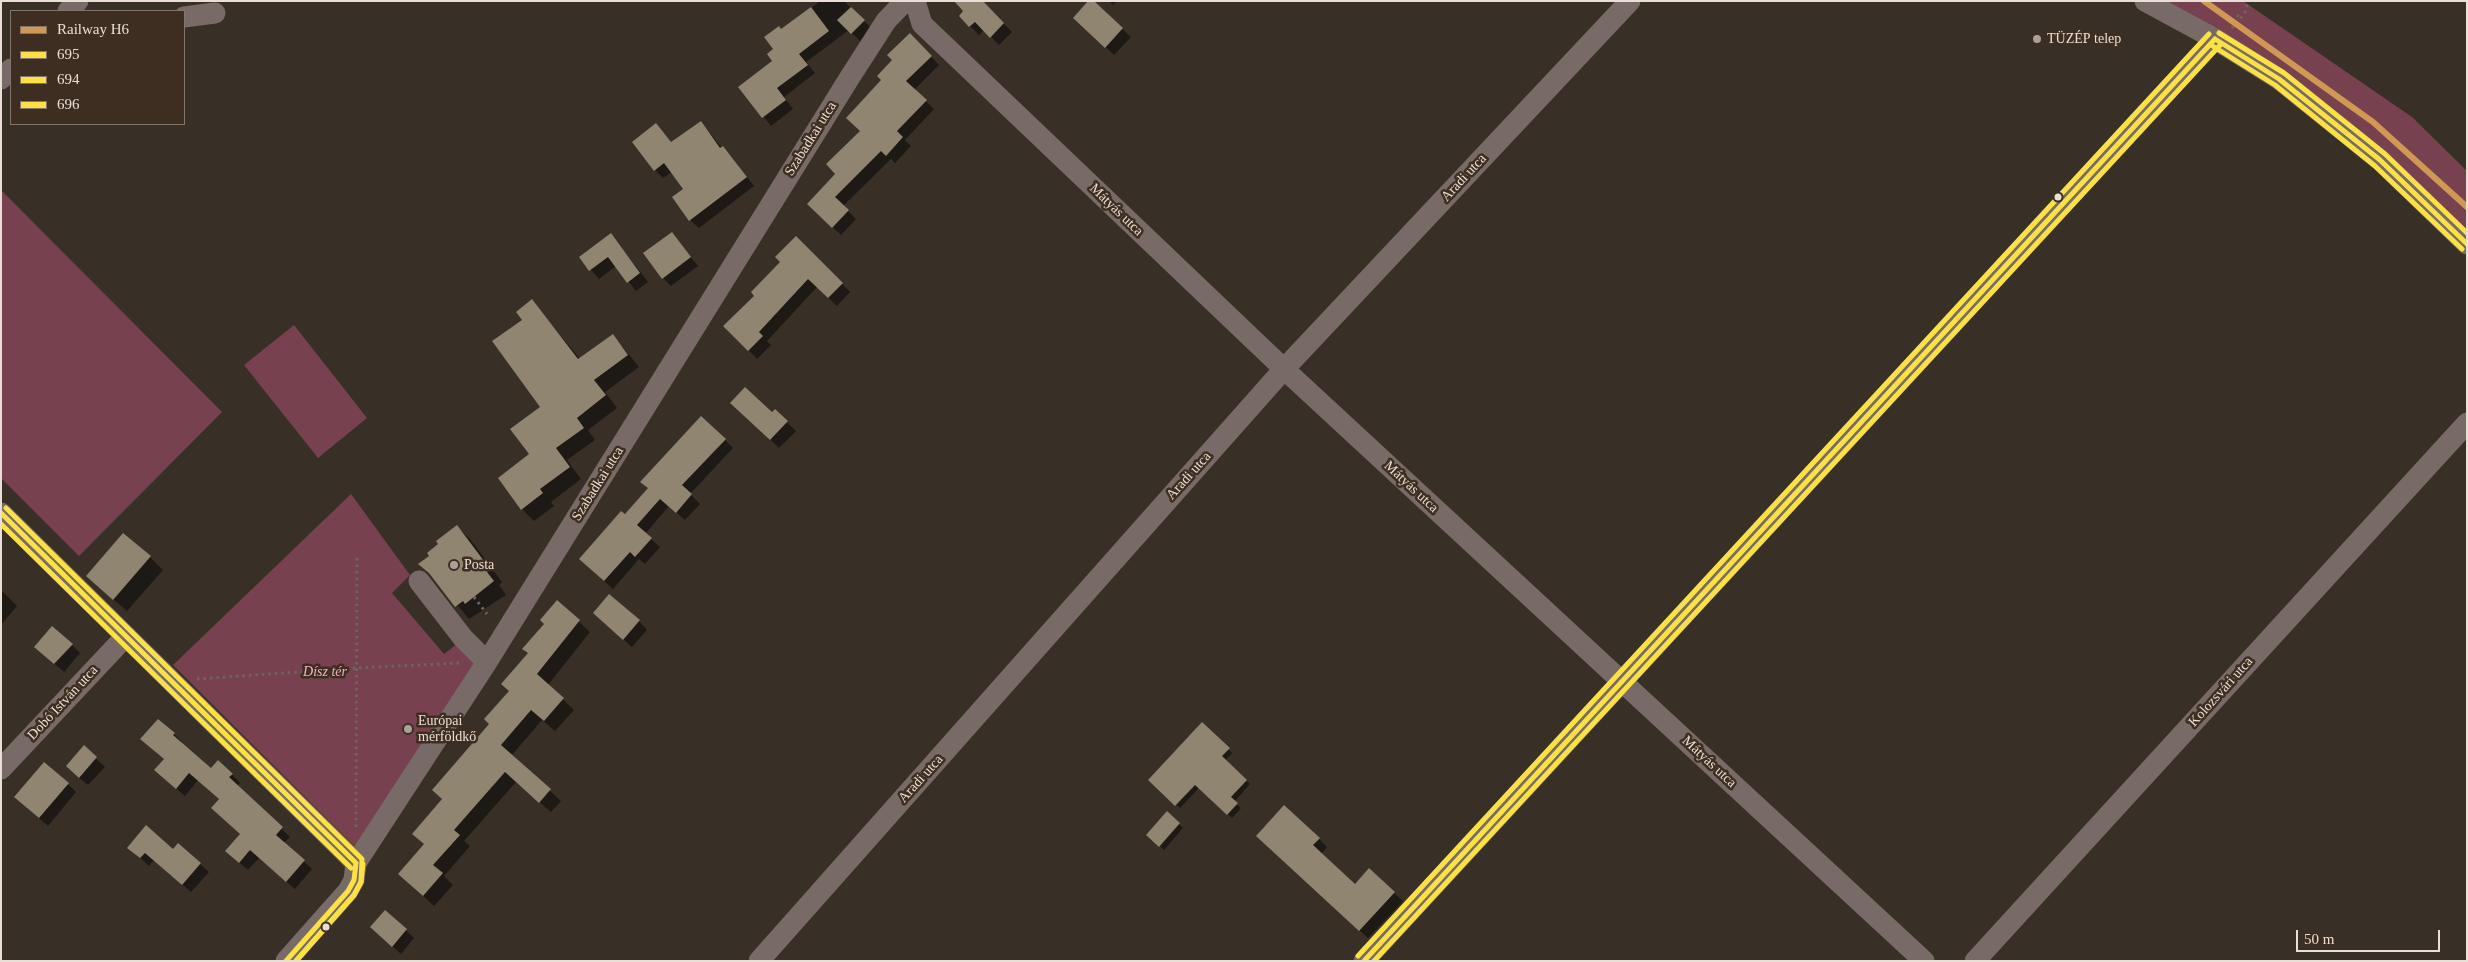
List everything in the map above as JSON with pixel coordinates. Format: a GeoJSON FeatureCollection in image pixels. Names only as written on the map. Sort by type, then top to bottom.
{"type":"FeatureCollection","features":[{"type":"Feature","properties":{"kind":"street","name":"Szabadkai utca"},"geometry":{"type":"LineString","coordinates":[[286,961],[348,891],[354,880],[356,862],[487,662],[850,77],[886,22],[905,1]]}},
{"type":"Feature","properties":{"kind":"street","name":"Mátyás utca"},"geometry":{"type":"LineString","coordinates":[[915,1],[922,24],[1284,369],[1924,961]]}},
{"type":"Feature","properties":{"kind":"street","name":"Aradi utca"},"geometry":{"type":"LineString","coordinates":[[760,961],[1284,369],[1630,1]]}},
{"type":"Feature","properties":{"kind":"street"},"geometry":{"type":"LineString","coordinates":[[2145,1],[2215,39],[2279,79],[2380,160],[2467,244]]}},
{"type":"Feature","properties":{"kind":"street"},"geometry":{"type":"LineString","coordinates":[[185,17],[216,13]]}},
{"type":"Feature","properties":{"kind":"street"},"geometry":{"type":"LineString","coordinates":[[1364,961],[1621,680],[2215,39]]}},
{"type":"Feature","properties":{"kind":"street"},"geometry":{"type":"LineString","coordinates":[[1,79],[10,70]]}},
{"type":"Feature","properties":{"kind":"street","name":"Kolozsvári utca"},"geometry":{"type":"LineString","coordinates":[[1975,961],[2467,423]]}},
{"type":"Feature","properties":{"kind":"street"},"geometry":{"type":"LineString","coordinates":[[1,513],[356,862]]}},
{"type":"Feature","properties":{"kind":"street"},"geometry":{"type":"LineString","coordinates":[[420,580],[463,638],[487,662]]}},
{"type":"Feature","properties":{"kind":"street","name":"Dobó István utca"},"geometry":{"type":"LineString","coordinates":[[1,770],[126,636]]}},
{"type":"Feature","properties":{"kind":"path"},"geometry":{"type":"LineString","coordinates":[[2215,39],[2228,32],[2241,18],[2248,1]]}},
{"type":"Feature","properties":{"kind":"path"},"geometry":{"type":"LineString","coordinates":[[2237,15],[2241,18]]}},
{"type":"Feature","properties":{"kind":"path"},"geometry":{"type":"LineString","coordinates":[[356,556],[356,829]]}},
{"type":"Feature","properties":{"kind":"path"},"geometry":{"type":"LineString","coordinates":[[474,597],[487,614]]}},
{"type":"Feature","properties":{"kind":"path"},"geometry":{"type":"LineString","coordinates":[[171,681],[356,668],[487,662]]}},
{"type":"Feature","properties":{"kind":"green space"},"geometry":{"type":"Polygon","coordinates":[[[2163,1],[2243,1],[2412,117],[2467,171],[2467,231],[2404,169],[2283,74],[2163,1]]]}},
{"type":"Feature","properties":{"kind":"green space"},"geometry":{"type":"Polygon","coordinates":[[[1,190],[222,412],[79,556],[1,478],[1,190]]]}},
{"type":"Feature","properties":{"kind":"green space"},"geometry":{"type":"Polygon","coordinates":[[[294,325],[367,418],[318,458],[244,365],[294,325]]]}},
{"type":"Feature","properties":{"kind":"green space","name":"Dísz tér"},"geometry":{"type":"Polygon","coordinates":[[[351,494],[410,575],[392,593],[444,654],[457,644],[478,664],[356,848],[173,665],[351,494]]]}},
{"type":"Feature","properties":{"kind":"building"},"geometry":{"type":"Polygon","coordinates":[[[954,1],[983,1],[1004,23],[990,38],[975,22],[969,27],[959,16],[963,11],[954,1]]]}},
{"type":"Feature","properties":{"kind":"building"},"geometry":{"type":"Polygon","coordinates":[[[1088,1],[1094,1],[1123,28],[1105,48],[1073,18],[1088,1]]]}},
{"type":"Feature","properties":{"kind":"building"},"geometry":{"type":"Polygon","coordinates":[[[811,7],[829,31],[799,54],[808,65],[777,88],[786,100],[762,118],[738,87],[772,61],[767,54],[773,49],[764,37],[779,26],[781,29],[811,7]]]}},
{"type":"Feature","properties":{"kind":"building"},"geometry":{"type":"Polygon","coordinates":[[[851,7],[865,20],[851,34],[837,20],[851,7]]]}},
{"type":"Feature","properties":{"kind":"building"},"geometry":{"type":"Polygon","coordinates":[[[910,33],[932,56],[906,81],[927,100],[897,131],[903,137],[886,156],[881,151],[835,197],[849,210],[832,228],[807,204],[835,174],[826,164],[860,131],[846,118],[881,80],[877,76],[892,60],[887,55],[910,33]]]}},
{"type":"Feature","properties":{"kind":"building"},"geometry":{"type":"Polygon","coordinates":[[[701,121],[720,148],[723,146],[747,177],[689,221],[672,197],[683,189],[664,163],[654,171],[632,142],[656,123],[671,142],[701,121]]]}},
{"type":"Feature","properties":{"kind":"building"},"geometry":{"type":"Polygon","coordinates":[[[672,232],[691,257],[662,279],[643,253],[672,232]]]}},
{"type":"Feature","properties":{"kind":"building"},"geometry":{"type":"Polygon","coordinates":[[[611,233],[640,273],[627,283],[608,257],[589,271],[579,257],[611,233]]]}},
{"type":"Feature","properties":{"kind":"building"},"geometry":{"type":"Polygon","coordinates":[[[796,236],[843,283],[828,298],[808,279],[759,332],[763,336],[748,351],[723,326],[754,296],[751,292],[780,262],[775,257],[796,236]]]}},
{"type":"Feature","properties":{"kind":"building"},"geometry":{"type":"Polygon","coordinates":[[[532,299],[578,359],[613,334],[628,355],[594,380],[606,395],[577,418],[584,428],[556,448],[570,467],[540,489],[543,493],[521,510],[498,478],[529,454],[510,429],[540,407],[492,341],[522,320],[516,312],[532,299]]]}},
{"type":"Feature","properties":{"kind":"building"},"geometry":{"type":"Polygon","coordinates":[[[745,387],[772,412],[775,409],[788,421],[770,440],[730,403],[745,387]]]}},
{"type":"Feature","properties":{"kind":"building"},"geometry":{"type":"Polygon","coordinates":[[[701,416],[726,439],[682,485],[692,494],[676,513],[660,499],[637,525],[652,538],[635,557],[630,552],[604,581],[579,559],[621,511],[625,514],[648,488],[640,482],[701,416]]]}},
{"type":"Feature","properties":{"kind":"building","name":"Posta"},"geometry":{"type":"Polygon","coordinates":[[[457,525],[490,569],[487,572],[494,581],[465,604],[463,601],[455,607],[429,573],[418,564],[429,556],[427,553],[438,544],[436,541],[457,525]]]}},
{"type":"Feature","properties":{"kind":"building"},"geometry":{"type":"Polygon","coordinates":[[[123,533],[151,556],[113,600],[86,576],[123,533]]]}},
{"type":"Feature","properties":{"kind":"building"},"geometry":{"type":"Polygon","coordinates":[[[609,594],[640,620],[623,640],[593,613],[609,594]]]}},
{"type":"Feature","properties":{"kind":"building"},"geometry":{"type":"Polygon","coordinates":[[[557,600],[580,620],[537,674],[564,698],[544,721],[531,710],[501,745],[551,789],[539,803],[505,772],[454,830],[460,835],[433,865],[443,873],[423,896],[398,874],[424,844],[412,834],[442,799],[432,790],[489,724],[484,719],[509,691],[501,684],[528,653],[522,649],[544,624],[540,620],[557,600]]]}},
{"type":"Feature","properties":{"kind":"building"},"geometry":{"type":"Polygon","coordinates":[[[52,626],[73,644],[54,664],[34,647],[52,626]]]}},
{"type":"Feature","properties":{"kind":"building"},"geometry":{"type":"Polygon","coordinates":[[[158,719],[175,733],[173,735],[211,768],[218,760],[233,774],[229,777],[283,827],[276,835],[305,860],[286,882],[250,850],[239,863],[225,851],[240,834],[211,808],[219,799],[189,773],[176,789],[154,770],[164,759],[140,739],[158,719]]]}},
{"type":"Feature","properties":{"kind":"building"},"geometry":{"type":"Polygon","coordinates":[[[1202,722],[1230,748],[1222,756],[1247,780],[1231,797],[1238,803],[1227,815],[1195,785],[1175,806],[1148,780],[1202,722]]]}},
{"type":"Feature","properties":{"kind":"building"},"geometry":{"type":"Polygon","coordinates":[[[84,745],[97,757],[79,778],[66,766],[84,745]]]}},
{"type":"Feature","properties":{"kind":"building"},"geometry":{"type":"Polygon","coordinates":[[[44,762],[69,783],[39,818],[14,797],[44,762]]]}},
{"type":"Feature","properties":{"kind":"building"},"geometry":{"type":"Polygon","coordinates":[[[1284,805],[1320,838],[1313,845],[1355,884],[1369,868],[1395,892],[1359,931],[1256,836],[1284,805]]]}},
{"type":"Feature","properties":{"kind":"building"},"geometry":{"type":"Polygon","coordinates":[[[1167,811],[1180,823],[1159,847],[1146,835],[1167,811]]]}},
{"type":"Feature","properties":{"kind":"building"},"geometry":{"type":"Polygon","coordinates":[[[146,825],[173,849],[178,843],[201,863],[182,885],[145,853],[140,858],[127,848],[146,825]]]}},
{"type":"Feature","properties":{"kind":"building"},"geometry":{"type":"Polygon","coordinates":[[[385,910],[407,929],[392,947],[370,927],[385,910]]]}},
{"type":"Feature","properties":{"kind":"rail line","name":"H6"},"geometry":{"type":"LineString","coordinates":[[2204,1],[2373,122],[2467,207]]}},
{"type":"Feature","properties":{"kind":"transit line","name":"696"},"geometry":{"type":"LineString","coordinates":[[2219,33],[2284,73],[2385,154],[2467,233]]}},
{"type":"Feature","properties":{"kind":"transit line","name":"696"},"geometry":{"type":"LineString","coordinates":[[1358,956],[2209,34]]}},
{"type":"Feature","properties":{"kind":"transit line","name":"695"},"geometry":{"type":"LineString","coordinates":[[2215,39],[2279,79],[2380,160],[2467,244]]}},
{"type":"Feature","properties":{"kind":"transit line","name":"695"},"geometry":{"type":"LineString","coordinates":[[1364,961],[2215,39]]}},
{"type":"Feature","properties":{"kind":"transit line","name":"694"},"geometry":{"type":"LineString","coordinates":[[1374,961],[2221,44]]}},
{"type":"Feature","properties":{"kind":"transit line","name":"694"},"geometry":{"type":"LineString","coordinates":[[2211,45],[2275,85],[2375,166],[2462,249]]}},
{"type":"Feature","properties":{"kind":"transit line","name":"696"},"geometry":{"type":"LineString","coordinates":[[6,508],[362,859],[361,882],[354,895],[296,961]]}},
{"type":"Feature","properties":{"kind":"transit line","name":"695"},"geometry":{"type":"LineString","coordinates":[[1,513],[356,863]]}},
{"type":"Feature","properties":{"kind":"transit line","name":"694"},"geometry":{"type":"LineString","coordinates":[[1,524],[351,868]]}},
{"type":"Feature","properties":{"kind":"transit line","name":"695"},"geometry":{"type":"LineString","coordinates":[[286,961],[348,891],[354,880],[356,863]]}},
{"type":"Feature","properties":{"kind":"transit line","name":"694"},"geometry":{"type":"LineString","coordinates":[[296,961],[354,895],[361,882],[363,864]]}},
{"type":"Feature","properties":{"kind":"place","name":"TÜZÉP telep"},"geometry":{"type":"Point","coordinates":[2037,39]}},
{"type":"Feature","properties":{"kind":"place","name":"Posta"},"geometry":{"type":"Point","coordinates":[454,565]}},
{"type":"Feature","properties":{"kind":"place","name":"Európai mérföldkő"},"geometry":{"type":"Point","coordinates":[408,729]}}]}
